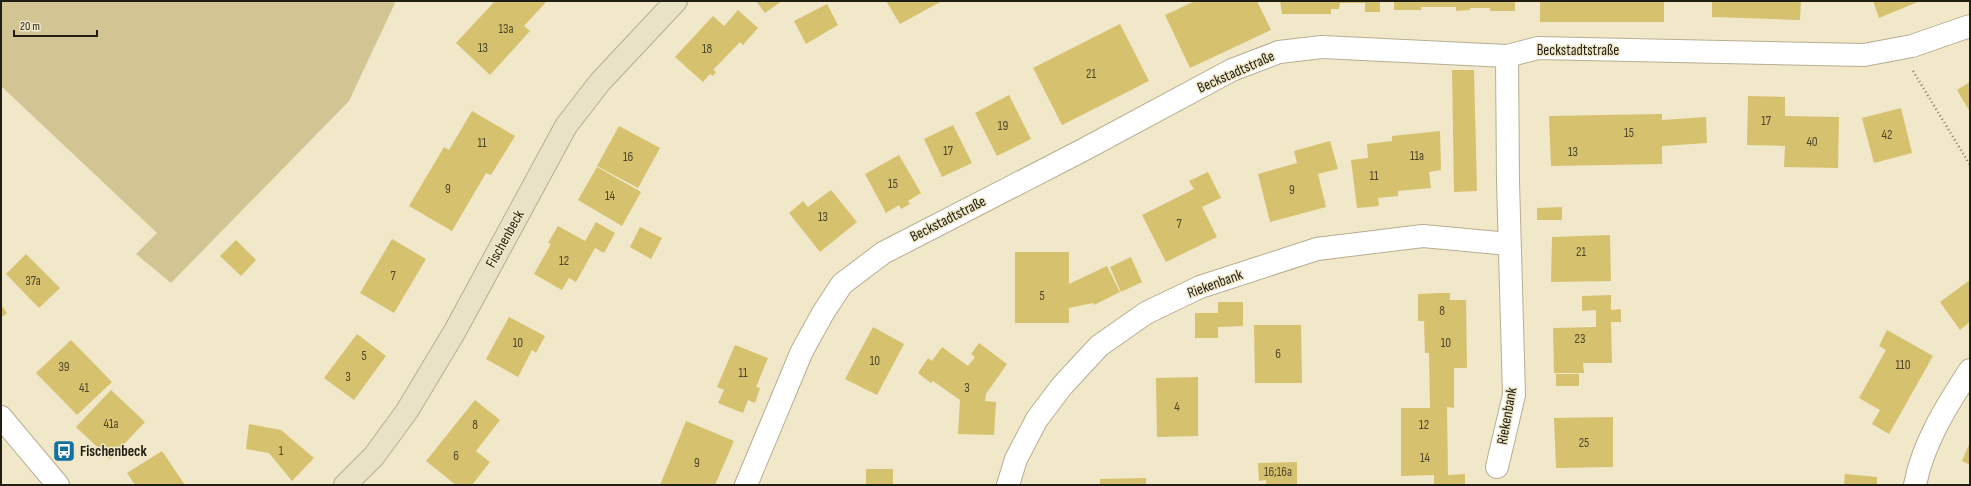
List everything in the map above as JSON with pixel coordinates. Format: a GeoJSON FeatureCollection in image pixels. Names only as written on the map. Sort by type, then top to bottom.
{"type":"FeatureCollection","features":[{"type":"Feature","properties":{"kind":"street","name":"Fischenbeck"},"geometry":{"type":"LineString","coordinates":[[345,485],[374,456],[408,411],[455,331],[566,126],[600,82],[676,1]]}},
{"type":"Feature","properties":{"kind":"street","name":"Beckstadtstraße"},"geometry":{"type":"LineString","coordinates":[[746,485],[802,351],[823,313],[842,284],[883,253],[1083,150],[1232,70],[1279,52],[1322,47],[1507,56],[1538,48],[1864,55],[1912,46],[1970,26]]}},
{"type":"Feature","properties":{"kind":"street","name":"Riekenbank"},"geometry":{"type":"LineString","coordinates":[[1497,467],[1514,395],[1509,244],[1507,56]]}},
{"type":"Feature","properties":{"kind":"street","name":"Riekenbank"},"geometry":{"type":"LineString","coordinates":[[1008,485],[1016,459],[1037,419],[1062,386],[1099,346],[1146,313],[1200,287],[1317,249],[1423,236],[1509,244]]}},
{"type":"Feature","properties":{"kind":"street"},"geometry":{"type":"LineString","coordinates":[[1916,485],[1918,468],[1942,412],[1970,370]]}},
{"type":"Feature","properties":{"kind":"street"},"geometry":{"type":"LineString","coordinates":[[1,416],[58,485]]}},
{"type":"Feature","properties":{"kind":"path"},"geometry":{"type":"LineString","coordinates":[[1899,49],[1970,165]]}},
{"type":"Feature","properties":{"kind":"shaded area"},"geometry":{"type":"Polygon","coordinates":[[[1,1],[393,1],[395,3],[349,101],[171,283],[136,254],[157,233],[1,86],[1,1]]]}},
{"type":"Feature","properties":{"kind":"building"},"geometry":{"type":"Polygon","coordinates":[[[495,1],[547,1],[524,26],[530,31],[490,75],[456,43],[495,1]]]}},
{"type":"Feature","properties":{"kind":"building"},"geometry":{"type":"Polygon","coordinates":[[[756,1],[782,1],[765,13],[756,1]]]}},
{"type":"Feature","properties":{"kind":"building"},"geometry":{"type":"Polygon","coordinates":[[[886,1],[942,1],[900,24],[886,1]]]}},
{"type":"Feature","properties":{"kind":"building"},"geometry":{"type":"Polygon","coordinates":[[[1195,1],[1257,1],[1271,30],[1190,68],[1165,15],[1195,1]]]}},
{"type":"Feature","properties":{"kind":"building"},"geometry":{"type":"Polygon","coordinates":[[[1280,1],[1380,1],[1380,12],[1365,12],[1365,3],[1340,3],[1339,9],[1331,9],[1331,14],[1282,14],[1280,1]]]}},
{"type":"Feature","properties":{"kind":"building"},"geometry":{"type":"Polygon","coordinates":[[[1394,1],[1515,1],[1515,11],[1490,11],[1490,8],[1470,8],[1470,10],[1456,11],[1456,7],[1421,7],[1421,10],[1394,10],[1394,1]]]}},
{"type":"Feature","properties":{"kind":"building"},"geometry":{"type":"Polygon","coordinates":[[[1540,1],[1664,1],[1664,22],[1540,22],[1540,1]]]}},
{"type":"Feature","properties":{"kind":"building"},"geometry":{"type":"Polygon","coordinates":[[[1712,1],[1801,1],[1800,20],[1712,17],[1712,1]]]}},
{"type":"Feature","properties":{"kind":"building"},"geometry":{"type":"Polygon","coordinates":[[[1873,1],[1920,1],[1879,18],[1873,1]]]}},
{"type":"Feature","properties":{"kind":"building"},"geometry":{"type":"Polygon","coordinates":[[[827,4],[838,25],[806,44],[794,21],[827,4]]]}},
{"type":"Feature","properties":{"kind":"building"},"geometry":{"type":"Polygon","coordinates":[[[738,10],[758,28],[743,45],[740,42],[713,70],[716,72],[713,76],[710,74],[703,82],[675,57],[713,16],[724,26],[738,10]]]}},
{"type":"Feature","properties":{"kind":"building"},"geometry":{"type":"Polygon","coordinates":[[[1120,24],[1149,81],[1062,125],[1033,68],[1120,24]]]}},
{"type":"Feature","properties":{"kind":"building"},"geometry":{"type":"Polygon","coordinates":[[[1452,70],[1474,70],[1477,191],[1454,192],[1452,70]]]}},
{"type":"Feature","properties":{"kind":"building"},"geometry":{"type":"Polygon","coordinates":[[[1970,82],[1970,112],[1957,90],[1970,82]]]}},
{"type":"Feature","properties":{"kind":"building"},"geometry":{"type":"Polygon","coordinates":[[[1009,95],[1031,139],[997,156],[975,113],[1009,95]]]}},
{"type":"Feature","properties":{"kind":"building"},"geometry":{"type":"Polygon","coordinates":[[[1748,96],[1785,97],[1785,116],[1839,117],[1838,168],[1784,167],[1785,146],[1747,145],[1748,96]]]}},
{"type":"Feature","properties":{"kind":"building"},"geometry":{"type":"Polygon","coordinates":[[[1901,108],[1912,153],[1874,163],[1862,118],[1901,108]]]}},
{"type":"Feature","properties":{"kind":"building"},"geometry":{"type":"Polygon","coordinates":[[[472,111],[515,136],[491,175],[486,173],[452,231],[409,206],[444,147],[449,150],[472,111]]]}},
{"type":"Feature","properties":{"kind":"building"},"geometry":{"type":"Polygon","coordinates":[[[1662,114],[1662,120],[1706,117],[1707,143],[1662,146],[1662,164],[1551,166],[1549,116],[1662,114]]]}},
{"type":"Feature","properties":{"kind":"building"},"geometry":{"type":"Polygon","coordinates":[[[953,125],[972,163],[942,177],[924,139],[953,125]]]}},
{"type":"Feature","properties":{"kind":"building"},"geometry":{"type":"Polygon","coordinates":[[[619,126],[660,148],[638,188],[597,166],[619,126]]]}},
{"type":"Feature","properties":{"kind":"building"},"geometry":{"type":"Polygon","coordinates":[[[1440,131],[1441,170],[1429,172],[1431,188],[1398,191],[1398,196],[1378,198],[1379,206],[1357,208],[1351,160],[1368,158],[1367,144],[1392,141],[1392,136],[1440,131]]]}},
{"type":"Feature","properties":{"kind":"building"},"geometry":{"type":"Polygon","coordinates":[[[1330,141],[1338,169],[1318,174],[1326,207],[1270,222],[1258,174],[1297,163],[1294,151],[1330,141]]]}},
{"type":"Feature","properties":{"kind":"building"},"geometry":{"type":"Polygon","coordinates":[[[899,155],[921,193],[908,201],[910,204],[901,209],[899,205],[886,213],[865,174],[899,155]]]}},
{"type":"Feature","properties":{"kind":"building"},"geometry":{"type":"Polygon","coordinates":[[[597,167],[641,192],[622,226],[578,200],[597,167]]]}},
{"type":"Feature","properties":{"kind":"building"},"geometry":{"type":"Polygon","coordinates":[[[1208,172],[1221,198],[1202,207],[1217,237],[1166,262],[1142,215],[1194,189],[1189,181],[1208,172]]]}},
{"type":"Feature","properties":{"kind":"building"},"geometry":{"type":"Polygon","coordinates":[[[831,190],[857,222],[820,252],[789,213],[803,201],[808,207],[831,190]]]}},
{"type":"Feature","properties":{"kind":"building"},"geometry":{"type":"Polygon","coordinates":[[[1562,207],[1562,220],[1537,220],[1537,208],[1562,207]]]}},
{"type":"Feature","properties":{"kind":"building"},"geometry":{"type":"Polygon","coordinates":[[[596,222],[615,233],[604,253],[595,248],[576,282],[569,278],[562,290],[534,274],[551,244],[548,243],[558,226],[585,241],[596,222]]]}},
{"type":"Feature","properties":{"kind":"building"},"geometry":{"type":"Polygon","coordinates":[[[640,227],[662,238],[651,259],[630,247],[640,227]]]}},
{"type":"Feature","properties":{"kind":"building"},"geometry":{"type":"Polygon","coordinates":[[[1610,235],[1611,281],[1551,282],[1552,237],[1610,235]]]}},
{"type":"Feature","properties":{"kind":"building"},"geometry":{"type":"Polygon","coordinates":[[[392,239],[426,259],[394,313],[360,293],[392,239]]]}},
{"type":"Feature","properties":{"kind":"building"},"geometry":{"type":"Polygon","coordinates":[[[236,240],[256,260],[241,276],[220,256],[236,240]]]}},
{"type":"Feature","properties":{"kind":"building"},"geometry":{"type":"Polygon","coordinates":[[[1015,252],[1069,252],[1069,284],[1107,266],[1120,292],[1094,305],[1093,303],[1069,308],[1069,323],[1015,323],[1015,252]]]}},
{"type":"Feature","properties":{"kind":"building"},"geometry":{"type":"Polygon","coordinates":[[[26,254],[60,288],[39,308],[6,274],[26,254]]]}},
{"type":"Feature","properties":{"kind":"building"},"geometry":{"type":"Polygon","coordinates":[[[1131,257],[1142,282],[1121,292],[1110,267],[1131,257]]]}},
{"type":"Feature","properties":{"kind":"building"},"geometry":{"type":"Polygon","coordinates":[[[1970,280],[1970,322],[1960,330],[1940,302],[1970,280]]]}},
{"type":"Feature","properties":{"kind":"building"},"geometry":{"type":"Polygon","coordinates":[[[1450,293],[1450,300],[1466,300],[1467,368],[1454,368],[1454,408],[1447,407],[1448,475],[1465,474],[1465,485],[1434,485],[1434,475],[1401,476],[1401,408],[1430,408],[1429,353],[1425,353],[1424,321],[1418,321],[1418,294],[1450,293]]]}},
{"type":"Feature","properties":{"kind":"building"},"geometry":{"type":"Polygon","coordinates":[[[1611,295],[1611,310],[1621,309],[1621,322],[1611,322],[1612,363],[1583,363],[1584,373],[1554,373],[1553,328],[1596,327],[1596,310],[1582,311],[1582,296],[1611,295]]]}},
{"type":"Feature","properties":{"kind":"building"},"geometry":{"type":"Polygon","coordinates":[[[1218,302],[1243,302],[1243,326],[1218,327],[1218,338],[1195,338],[1195,313],[1218,313],[1218,302]]]}},
{"type":"Feature","properties":{"kind":"building"},"geometry":{"type":"Polygon","coordinates":[[[1,305],[7,313],[1,318],[1,305]]]}},
{"type":"Feature","properties":{"kind":"building"},"geometry":{"type":"Polygon","coordinates":[[[509,317],[545,336],[536,353],[532,350],[518,377],[486,359],[509,317]]]}},
{"type":"Feature","properties":{"kind":"building"},"geometry":{"type":"Polygon","coordinates":[[[1254,325],[1301,325],[1302,383],[1255,383],[1254,325]]]}},
{"type":"Feature","properties":{"kind":"building"},"geometry":{"type":"Polygon","coordinates":[[[873,327],[904,344],[877,395],[845,379],[873,327]]]}},
{"type":"Feature","properties":{"kind":"building"},"geometry":{"type":"Polygon","coordinates":[[[1887,330],[1933,356],[1889,434],[1872,424],[1880,410],[1859,398],[1886,350],[1879,346],[1887,330]]]}},
{"type":"Feature","properties":{"kind":"building"},"geometry":{"type":"Polygon","coordinates":[[[357,334],[386,356],[354,400],[324,378],[357,334]]]}},
{"type":"Feature","properties":{"kind":"building"},"geometry":{"type":"Polygon","coordinates":[[[71,340],[112,382],[77,415],[36,373],[71,340]]]}},
{"type":"Feature","properties":{"kind":"building"},"geometry":{"type":"Polygon","coordinates":[[[979,343],[1007,364],[986,394],[985,401],[996,402],[994,435],[958,434],[960,400],[933,381],[931,383],[918,373],[928,358],[932,361],[942,347],[968,366],[975,357],[971,354],[979,343]]]}},
{"type":"Feature","properties":{"kind":"building"},"geometry":{"type":"Polygon","coordinates":[[[735,345],[768,358],[756,387],[760,388],[755,403],[748,400],[743,413],[718,403],[724,390],[717,387],[735,345]]]}},
{"type":"Feature","properties":{"kind":"building"},"geometry":{"type":"Polygon","coordinates":[[[1556,374],[1579,374],[1579,386],[1556,386],[1556,374]]]}},
{"type":"Feature","properties":{"kind":"building"},"geometry":{"type":"Polygon","coordinates":[[[1198,377],[1198,436],[1157,437],[1156,378],[1198,377]]]}},
{"type":"Feature","properties":{"kind":"building"},"geometry":{"type":"Polygon","coordinates":[[[111,390],[145,422],[110,459],[76,427],[111,390]]]}},
{"type":"Feature","properties":{"kind":"building"},"geometry":{"type":"Polygon","coordinates":[[[475,400],[500,420],[476,451],[490,462],[472,485],[456,485],[426,461],[475,400]]]}},
{"type":"Feature","properties":{"kind":"building"},"geometry":{"type":"Polygon","coordinates":[[[1613,417],[1613,467],[1556,468],[1554,418],[1613,417]]]}},
{"type":"Feature","properties":{"kind":"building"},"geometry":{"type":"Polygon","coordinates":[[[686,421],[734,441],[715,485],[660,485],[686,421]]]}},
{"type":"Feature","properties":{"kind":"building"},"geometry":{"type":"Polygon","coordinates":[[[249,424],[281,430],[314,458],[292,481],[269,453],[246,449],[249,424]]]}},
{"type":"Feature","properties":{"kind":"building"},"geometry":{"type":"Polygon","coordinates":[[[1970,442],[1970,465],[1962,461],[1970,442]]]}},
{"type":"Feature","properties":{"kind":"building"},"geometry":{"type":"Polygon","coordinates":[[[162,451],[185,485],[135,485],[127,473],[162,451]]]}},
{"type":"Feature","properties":{"kind":"building"},"geometry":{"type":"Polygon","coordinates":[[[1297,462],[1297,485],[1266,485],[1266,480],[1259,481],[1258,463],[1297,462]]]}},
{"type":"Feature","properties":{"kind":"building"},"geometry":{"type":"Polygon","coordinates":[[[866,469],[893,469],[893,485],[866,485],[866,469]]]}},
{"type":"Feature","properties":{"kind":"building"},"geometry":{"type":"Polygon","coordinates":[[[1845,474],[1877,477],[1877,485],[1844,485],[1845,474]]]}},
{"type":"Feature","properties":{"kind":"building"},"geometry":{"type":"Polygon","coordinates":[[[1146,478],[1146,485],[1100,485],[1100,479],[1146,478]]]}},
{"type":"Feature","properties":{"kind":"place","name":"Fischenbeck"},"geometry":{"type":"Point","coordinates":[64,451]}}]}
